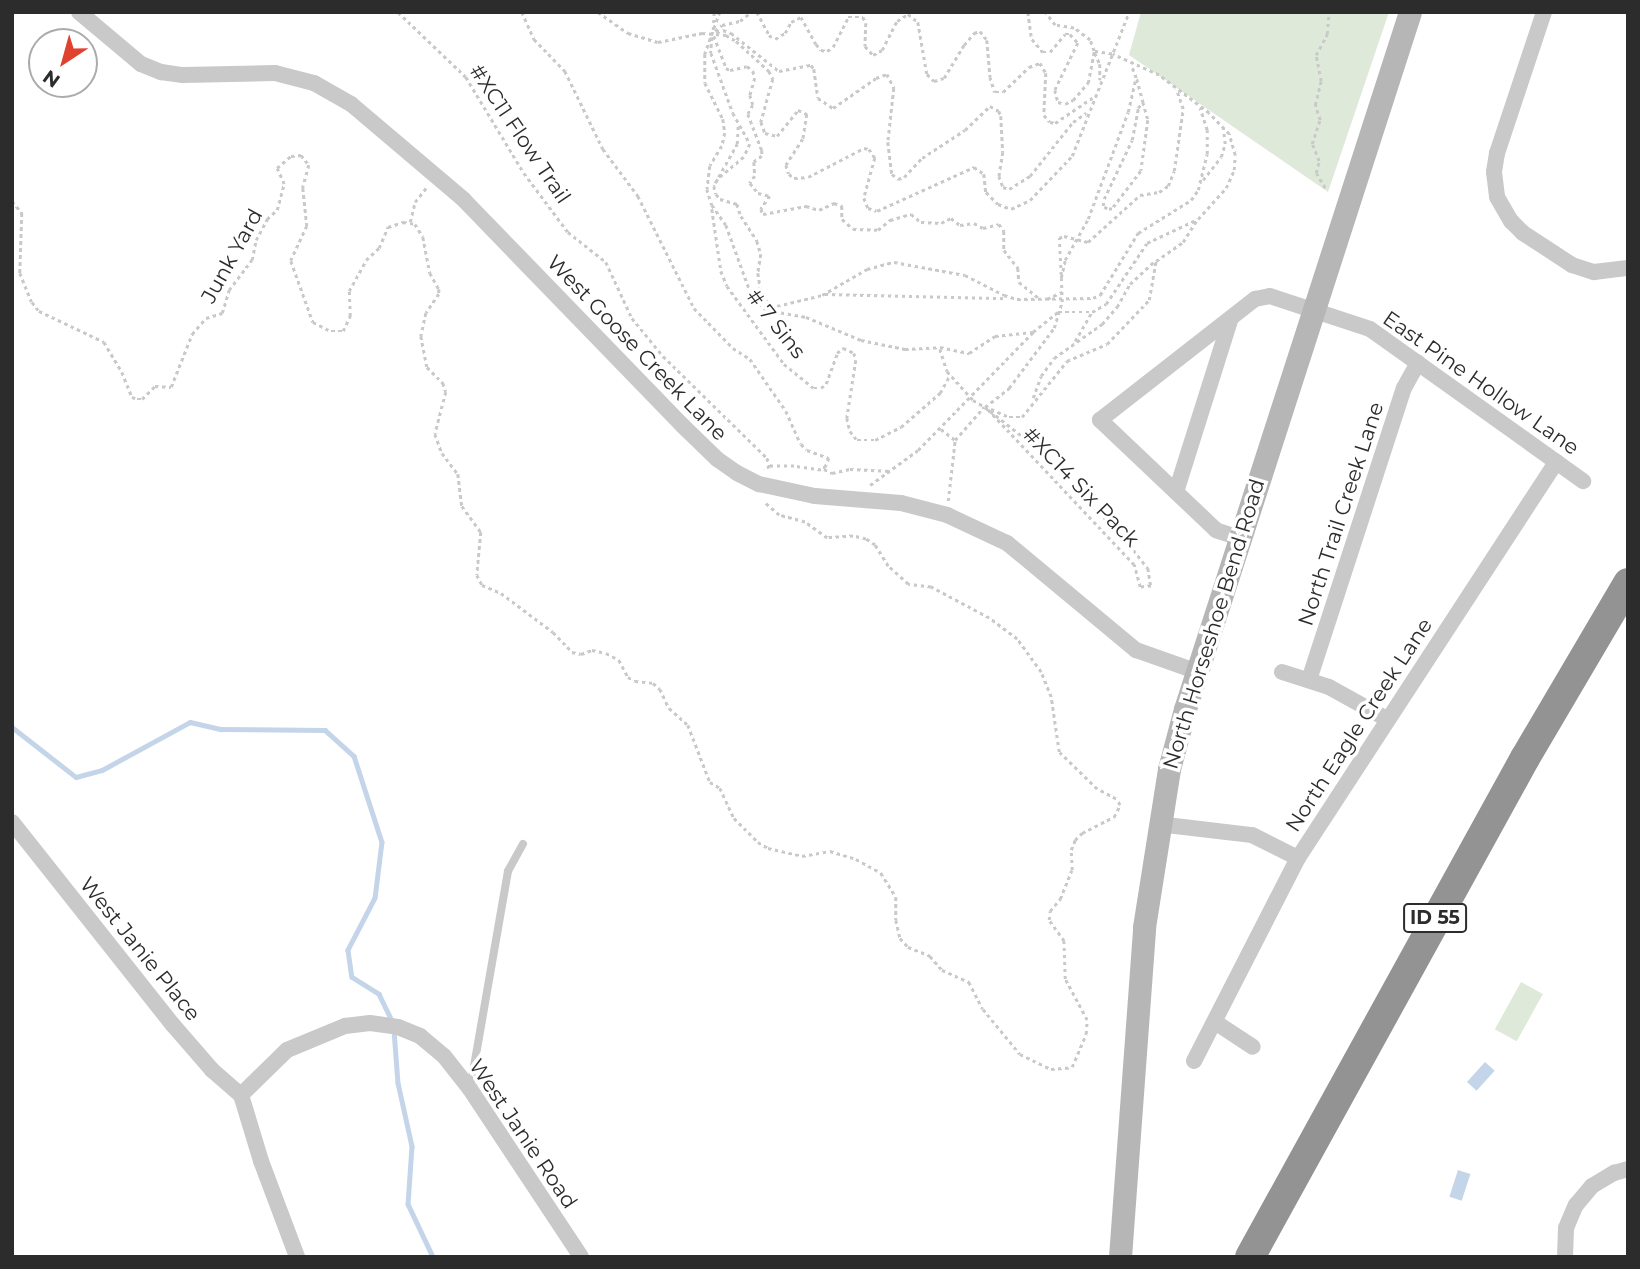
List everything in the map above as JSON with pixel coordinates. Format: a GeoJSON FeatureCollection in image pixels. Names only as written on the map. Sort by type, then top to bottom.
{"type":"FeatureCollection","features":[{"type":"Feature","properties":{"kind":"highway","name":"ID 55"},"geometry":{"type":"LineString","coordinates":[[1250,1257],[1497,806],[1628,583]]}},
{"type":"Feature","properties":{"kind":"street","name":"West Goose Creek Lane"},"geometry":{"type":"LineString","coordinates":[[79,12],[141,64],[162,72],[183,75],[275,73],[314,83],[351,104],[436,174],[717,459],[759,484],[815,496],[901,503],[947,515],[1007,543],[1136,650],[1198,672]]}},
{"type":"Feature","properties":{"kind":"street","name":"North Horseshoe Bend Road"},"geometry":{"type":"LineString","coordinates":[[1120,1257],[1144,927],[1158,824],[1169,769],[1240,538],[1410,12]]}},
{"type":"Feature","properties":{"kind":"street"},"geometry":{"type":"LineString","coordinates":[[1544,12],[1497,153],[1494,172],[1497,197],[1511,221],[1572,265],[1594,272],[1628,268]]}},
{"type":"Feature","properties":{"kind":"street","name":"East Pine Hollow Lane"},"geometry":{"type":"LineString","coordinates":[[1176,492],[1100,420],[1255,299],[1270,296],[1370,329],[1583,481]]}},
{"type":"Feature","properties":{"kind":"street"},"geometry":{"type":"LineString","coordinates":[[1231,318],[1176,492],[1216,530],[1240,538]]}},
{"type":"Feature","properties":{"kind":"street","name":"North Trail Creek Lane"},"geometry":{"type":"LineString","coordinates":[[1310,680],[1404,388],[1418,363]]}},
{"type":"Feature","properties":{"kind":"street","name":"North Eagle Creek Lane"},"geometry":{"type":"LineString","coordinates":[[1194,1061],[1298,858],[1556,462]]}},
{"type":"Feature","properties":{"kind":"street"},"geometry":{"type":"LineString","coordinates":[[1282,672],[1310,680],[1360,702],[1387,719]]}},
{"type":"Feature","properties":{"kind":"street","name":"West Janie Place"},"geometry":{"type":"LineString","coordinates":[[12,822],[173,1025],[212,1070],[241,1095]]}},
{"type":"Feature","properties":{"kind":"street"},"geometry":{"type":"LineString","coordinates":[[1158,824],[1252,835],[1298,858]]}},
{"type":"Feature","properties":{"kind":"street"},"geometry":{"type":"LineString","coordinates":[[1215,1022],[1253,1047]]}},
{"type":"Feature","properties":{"kind":"street","name":"West Janie Road"},"geometry":{"type":"LineString","coordinates":[[241,1095],[287,1050],[345,1026],[370,1023],[398,1027],[420,1036],[444,1056],[470,1089],[581,1257]]}},
{"type":"Feature","properties":{"kind":"street"},"geometry":{"type":"LineString","coordinates":[[241,1095],[261,1161],[297,1257]]}},
{"type":"Feature","properties":{"kind":"street"},"geometry":{"type":"LineString","coordinates":[[1565,1257],[1566,1228],[1576,1205],[1592,1186],[1614,1172],[1628,1169]]}},
{"type":"Feature","properties":{"kind":"lane"},"geometry":{"type":"LineString","coordinates":[[470,1089],[508,871],[523,844]]}},
{"type":"Feature","properties":{"kind":"path","name":"#XC11 Flow Trail"},"geometry":{"type":"LineString","coordinates":[[398,12],[466,76],[524,173],[568,232],[606,262],[632,318],[663,356],[767,458],[771,466],[794,466],[816,471],[824,469]]}},
{"type":"Feature","properties":{"kind":"path"},"geometry":{"type":"LineString","coordinates":[[522,12],[534,39],[565,71],[603,149],[638,195],[694,308],[733,348],[750,359],[786,411],[801,444],[807,450],[829,458],[824,469],[832,473],[850,469],[891,471]]}},
{"type":"Feature","properties":{"kind":"path"},"geometry":{"type":"LineString","coordinates":[[598,12],[605,14],[628,33],[658,41],[723,30],[731,33],[779,71],[811,65],[814,69],[818,98],[833,108],[876,78],[887,74],[894,88],[888,142],[892,174],[898,179],[904,177],[922,158],[965,130],[990,106],[999,111],[1001,116],[1003,152],[999,176],[1003,187],[1009,189],[1030,176],[1073,122],[1088,111]]}},
{"type":"Feature","properties":{"kind":"path"},"geometry":{"type":"LineString","coordinates":[[714,12],[711,52],[737,120],[748,136],[749,150],[714,186]]}},
{"type":"Feature","properties":{"kind":"path"},"geometry":{"type":"LineString","coordinates":[[720,12],[705,54],[705,83],[723,120],[725,133],[722,146],[708,173],[712,205],[726,225],[749,291],[759,306],[775,313],[806,317],[839,333],[872,343],[905,349],[940,347],[970,353],[995,336],[1033,332]]}},
{"type":"Feature","properties":{"kind":"path"},"geometry":{"type":"LineString","coordinates":[[713,33],[722,25],[740,21],[751,12]]}},
{"type":"Feature","properties":{"kind":"path"},"geometry":{"type":"LineString","coordinates":[[757,12],[769,35],[775,39],[785,33],[791,22],[801,17],[816,44],[821,50],[827,51],[833,47],[848,17],[863,17],[866,23],[863,39],[869,53],[873,55],[882,50],[897,21],[908,14],[918,22],[927,74],[934,80],[944,78],[964,44],[974,33],[980,31],[987,40],[990,77],[995,92],[1003,92],[1029,67],[1040,63],[1046,73],[1044,115],[1050,122],[1055,122],[1094,97]]}},
{"type":"Feature","properties":{"kind":"path"},"geometry":{"type":"LineString","coordinates":[[1028,12],[1032,39],[1043,52],[1050,52],[1065,34],[1070,34],[1077,43],[1055,90],[1058,102],[1065,104],[1073,100],[1088,83],[1094,51]]}},
{"type":"Feature","properties":{"kind":"path"},"geometry":{"type":"LineString","coordinates":[[1045,12],[1055,25],[1074,28],[1090,40],[1100,64],[1100,83]]}},
{"type":"Feature","properties":{"kind":"path"},"geometry":{"type":"LineString","coordinates":[[713,33],[736,41],[769,71],[773,79],[761,122],[765,134],[777,136],[798,110],[807,114],[803,139],[786,165],[793,178],[808,177],[864,148],[873,153],[875,158],[864,198],[867,208],[873,210],[900,201],[974,167],[984,174],[986,192],[998,204],[1011,209],[1021,206],[1072,156],[1129,12]]}},
{"type":"Feature","properties":{"kind":"path"},"geometry":{"type":"LineString","coordinates":[[1325,188],[1316,173],[1319,161],[1312,144],[1320,120],[1315,105],[1321,81],[1316,55],[1327,34],[1329,12]]}},
{"type":"Feature","properties":{"kind":"path"},"geometry":{"type":"LineString","coordinates":[[713,33],[726,68],[730,70],[747,66],[754,71],[755,78],[750,95],[753,105],[748,114],[762,156],[754,162],[755,176],[750,183],[758,193],[770,196],[761,209],[763,214],[806,206],[819,210],[834,203],[842,206],[842,219],[853,229],[878,230],[891,220],[911,215],[921,222],[940,223],[951,218],[960,225],[974,223],[983,228],[999,224],[1004,231],[1004,250],[1018,268],[1019,282],[1039,298]]}},
{"type":"Feature","properties":{"kind":"path"},"geometry":{"type":"LineString","coordinates":[[1032,401],[1041,376],[1054,358],[1102,324],[1117,307],[1130,284],[1183,242],[1198,219],[1226,188],[1234,170],[1232,141],[1222,125],[1199,105],[1159,75],[1131,65],[1112,54],[1094,51]]}},
{"type":"Feature","properties":{"kind":"path"},"geometry":{"type":"LineString","coordinates":[[1131,65],[1136,78],[1143,102],[1148,120],[1141,171],[1112,209],[1107,209],[1103,205],[1104,199],[1132,140],[1138,108],[1143,102]]}},
{"type":"Feature","properties":{"kind":"path"},"geometry":{"type":"LineString","coordinates":[[1061,278],[1065,260],[1088,219],[1128,111],[1136,78]]}},
{"type":"Feature","properties":{"kind":"path"},"geometry":{"type":"LineString","coordinates":[[947,515],[955,440],[985,407],[1009,388],[1054,328],[1062,292],[1056,242],[1065,236],[1088,242],[1140,195],[1159,192],[1168,186],[1174,171],[1183,109],[1176,88]]}},
{"type":"Feature","properties":{"kind":"path"},"geometry":{"type":"LineString","coordinates":[[1199,105],[1207,130],[1203,180]]}},
{"type":"Feature","properties":{"kind":"path"},"geometry":{"type":"LineString","coordinates":[[714,186],[737,144],[737,120]]}},
{"type":"Feature","properties":{"kind":"path"},"geometry":{"type":"LineString","coordinates":[[822,295],[1083,300],[1100,295],[1138,233],[1191,200],[1221,157],[1225,134],[1222,125]]}},
{"type":"Feature","properties":{"kind":"path","name":"Junk Yard"},"geometry":{"type":"LineString","coordinates":[[12,201],[22,213],[20,273],[32,302],[38,311],[104,342],[122,372],[132,397],[137,399],[155,386],[171,387],[192,334],[206,318],[222,313],[229,290],[252,260],[256,240],[267,219],[277,210],[284,184],[277,168],[291,156],[301,155],[309,166],[303,188],[307,226],[292,261],[313,322],[331,331],[343,331],[350,316],[349,291],[366,260],[379,247],[388,227],[410,222]]}},
{"type":"Feature","properties":{"kind":"path"},"geometry":{"type":"LineString","coordinates":[[436,174],[415,202],[410,222],[419,228],[430,264],[430,273],[439,289],[439,295],[426,313],[421,336],[427,367],[443,383],[446,392],[435,434],[442,453],[458,474],[462,506],[481,532],[477,575],[482,585],[502,593],[533,616],[572,652],[581,654],[592,650],[606,653],[619,660],[628,677],[635,681],[653,683],[660,689],[669,708],[688,725],[710,782],[720,788],[734,818],[758,842],[768,848],[802,856],[830,851],[856,859],[881,873],[897,897],[896,920],[900,938],[908,947],[930,956],[942,970],[969,982],[983,1009],[1020,1054],[1051,1069],[1072,1067],[1086,1034],[1087,1020],[1065,979],[1064,941],[1049,920],[1072,870],[1071,850],[1075,840],[1082,833],[1114,817],[1120,806],[1116,799],[1097,789],[1059,752],[1051,697],[1041,673],[1017,639],[989,618],[931,587],[908,584],[888,566],[875,545],[866,539],[853,536],[827,538],[805,523],[779,514],[757,495],[759,484]]}},
{"type":"Feature","properties":{"kind":"path"},"geometry":{"type":"LineString","coordinates":[[714,186],[720,199],[737,204],[741,216],[757,241],[761,254],[758,273],[765,300],[784,307],[822,295],[867,270],[894,262],[965,275],[1017,299]]}},
{"type":"Feature","properties":{"kind":"path","name":"# 7 Sins"},"geometry":{"type":"LineString","coordinates":[[712,205],[721,271],[727,286],[784,364],[814,388],[821,388],[826,384],[837,353],[843,348],[854,353],[856,360],[847,418],[850,431],[857,440],[875,440],[901,427],[940,393],[950,375]]}},
{"type":"Feature","properties":{"kind":"path"},"geometry":{"type":"LineString","coordinates":[[1074,344],[1092,312],[1112,299],[1147,243],[1198,219]]}},
{"type":"Feature","properties":{"kind":"path"},"geometry":{"type":"LineString","coordinates":[[940,347],[942,359],[950,375],[969,395],[985,407],[1009,417],[1022,417],[1032,401],[1067,361],[1107,344],[1149,300],[1156,261]]}},
{"type":"Feature","properties":{"kind":"path"},"geometry":{"type":"LineString","coordinates":[[1047,299],[1062,292]]}},
{"type":"Feature","properties":{"kind":"path"},"geometry":{"type":"LineString","coordinates":[[849,499],[891,471],[940,429],[969,395],[998,372],[1033,332],[1058,312],[1092,312]]}},
{"type":"Feature","properties":{"kind":"path","name":"#XC14 Six Pack"},"geometry":{"type":"LineString","coordinates":[[985,407],[1036,447],[1125,539],[1148,568],[1151,586],[1140,587],[1134,565],[985,407]]}},
{"type":"Feature","properties":{"kind":"path"},"geometry":{"type":"LineString","coordinates":[[940,429],[955,440]]}},
{"type":"Feature","properties":{"kind":"green space"},"geometry":{"type":"Polygon","coordinates":[[[1141,12],[1389,12],[1328,192],[1129,55],[1141,12]]]}},
{"type":"Feature","properties":{"kind":"green space"},"geometry":{"type":"Polygon","coordinates":[[[1521,982],[1543,994],[1517,1041],[1495,1029],[1521,982]]]}},
{"type":"Feature","properties":{"kind":"water"},"geometry":{"type":"Polygon","coordinates":[[[1485,1062],[1495,1071],[1477,1091],[1467,1082],[1485,1062]]]}},
{"type":"Feature","properties":{"kind":"water"},"geometry":{"type":"Polygon","coordinates":[[[1458,1170],[1470,1174],[1462,1201],[1449,1197],[1458,1170]]]}},
{"type":"Feature","properties":{"kind":"waterway"},"geometry":{"type":"LineString","coordinates":[[12,727],[76,777],[102,770],[190,722],[221,729],[325,730],[354,756],[382,842],[375,898],[348,950],[352,977],[379,994],[392,1021]]}},
{"type":"Feature","properties":{"kind":"waterway"},"geometry":{"type":"LineString","coordinates":[[394,1030],[398,1083],[412,1146],[408,1204],[433,1257]]}}]}
